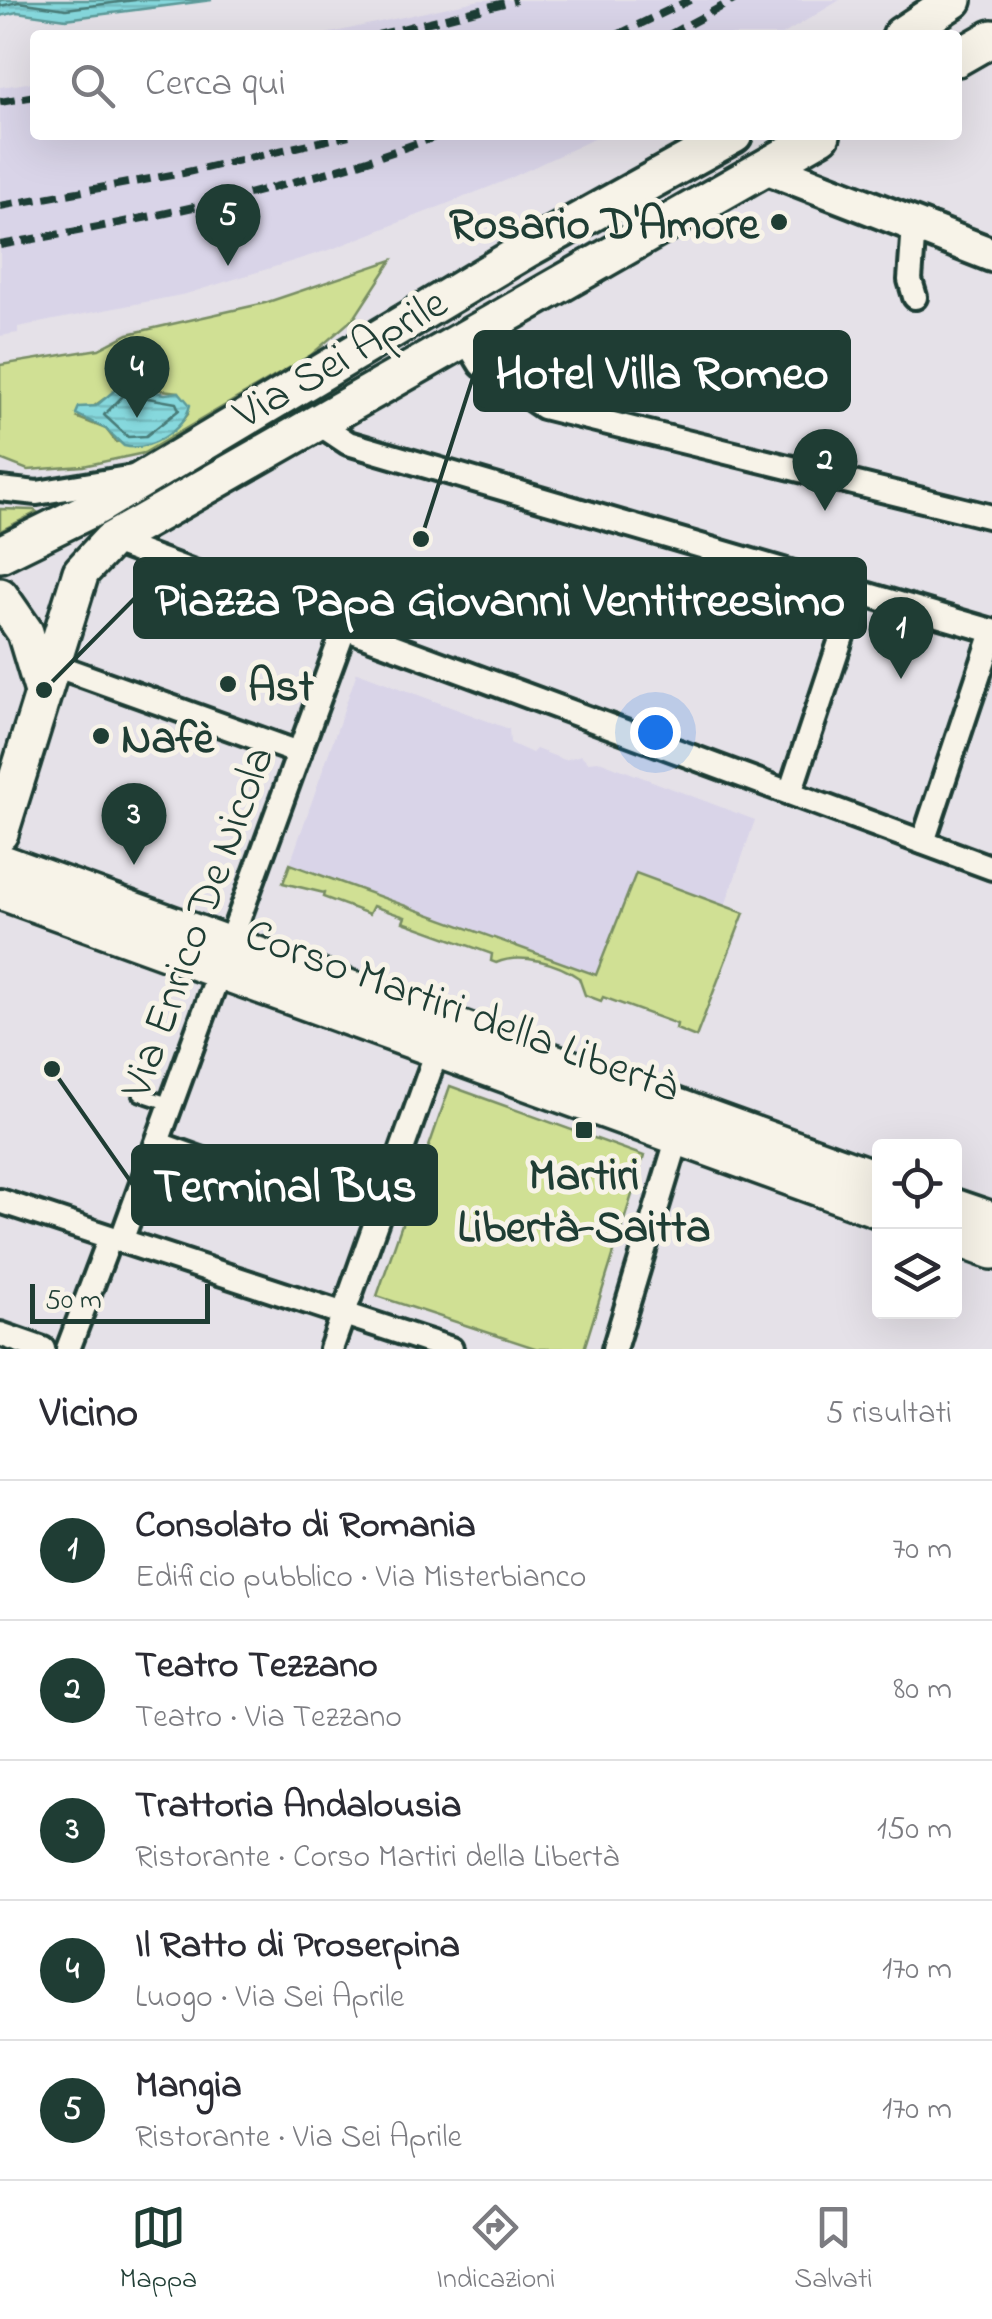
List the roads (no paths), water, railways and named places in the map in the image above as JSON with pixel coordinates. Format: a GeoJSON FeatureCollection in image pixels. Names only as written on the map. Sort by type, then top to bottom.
{"type":"FeatureCollection","features":[{"type":"Feature","properties":{"kind":"main road"},"geometry":{"type":"LineString","coordinates":[[909,30],[954,0]]}},
{"type":"Feature","properties":{"kind":"main road","name":"Via Sei Aprile"},"geometry":{"type":"LineString","coordinates":[[0,554],[98,506],[526,250],[725,140]]}},
{"type":"Feature","properties":{"kind":"main road","name":"Via Sei Aprile"},"geometry":{"type":"LineString","coordinates":[[110,541],[813,140]]}},
{"type":"Feature","properties":{"kind":"main road"},"geometry":{"type":"LineString","coordinates":[[766,167],[992,255]]}},
{"type":"Feature","properties":{"kind":"main road"},"geometry":{"type":"LineString","coordinates":[[3,813],[44,672],[81,572],[110,541]]}},
{"type":"Feature","properties":{"kind":"main road"},"geometry":{"type":"LineString","coordinates":[[0,596],[44,672]]}},
{"type":"Feature","properties":{"kind":"main road","name":"Corso Martiri della Libertà"},"geometry":{"type":"LineString","coordinates":[[9,880],[442,1037],[872,1177]]}},
{"type":"Feature","properties":{"kind":"main road","name":"Corso Martiri della Libertà"},"geometry":{"type":"LineString","coordinates":[[442,1037],[678,1137],[872,1207]]}},
{"type":"Feature","properties":{"kind":"main road"},"geometry":{"type":"LineString","coordinates":[[962,1210],[992,1220]]}},
{"type":"Feature","properties":{"kind":"main road"},"geometry":{"type":"LineString","coordinates":[[962,1240],[992,1250]]}},
{"type":"Feature","properties":{"kind":"street"},"geometry":{"type":"LineString","coordinates":[[914,225],[910,280],[915,297]]}},
{"type":"Feature","properties":{"kind":"street"},"geometry":{"type":"LineString","coordinates":[[466,338],[481,365],[543,406],[992,517]]}},
{"type":"Feature","properties":{"kind":"street"},"geometry":{"type":"LineString","coordinates":[[318,423],[348,442],[992,633],[923,842]]}},
{"type":"Feature","properties":{"kind":"street"},"geometry":{"type":"LineString","coordinates":[[0,489],[37,493],[151,474]]}},
{"type":"Feature","properties":{"kind":"street"},"geometry":{"type":"LineString","coordinates":[[110,541],[992,868]]}},
{"type":"Feature","properties":{"kind":"street"},"geometry":{"type":"LineString","coordinates":[[790,793],[857,591]]}},
{"type":"Feature","properties":{"kind":"street","name":"Via Enrico De Nicola"},"geometry":{"type":"LineString","coordinates":[[68,1349],[158,1138],[345,628]]}},
{"type":"Feature","properties":{"kind":"street"},"geometry":{"type":"LineString","coordinates":[[44,672],[92,679],[298,753]]}},
{"type":"Feature","properties":{"kind":"street"},"geometry":{"type":"LineString","coordinates":[[332,1349],[442,1037]]}},
{"type":"Feature","properties":{"kind":"street"},"geometry":{"type":"LineString","coordinates":[[614,1349],[678,1137]]}},
{"type":"Feature","properties":{"kind":"street"},"geometry":{"type":"LineString","coordinates":[[0,1201],[451,1349]]}},
{"type":"Feature","properties":{"kind":"street"},"geometry":{"type":"LineString","coordinates":[[0,1334],[43,1349]]}},
{"type":"Feature","properties":{"kind":"lane"},"geometry":{"type":"LineString","coordinates":[[140,1094],[170,1104]]}},
{"type":"Feature","properties":{"kind":"lane"},"geometry":{"type":"LineString","coordinates":[[158,1138],[303,1190]]}},
{"type":"Feature","properties":{"kind":"water"},"geometry":{"type":"Polygon","coordinates":[[[0,0],[212,0],[66,19],[17,12],[0,16],[0,0]]]}},
{"type":"Feature","properties":{"kind":"water"},"geometry":{"type":"Polygon","coordinates":[[[122,384],[165,394],[179,392],[190,405],[181,423],[164,438],[144,446],[124,446],[106,429],[76,414],[79,407],[96,406],[122,384]]]}},
{"type":"Feature","properties":{"kind":"railway"},"geometry":{"type":"LineString","coordinates":[[398,30],[516,0]]}},
{"type":"Feature","properties":{"kind":"railway"},"geometry":{"type":"LineString","coordinates":[[627,30],[690,0]]}},
{"type":"Feature","properties":{"kind":"railway"},"geometry":{"type":"LineString","coordinates":[[678,30],[734,0]]}},
{"type":"Feature","properties":{"kind":"railway"},"geometry":{"type":"LineString","coordinates":[[0,102],[30,97]]}},
{"type":"Feature","properties":{"kind":"railway"},"geometry":{"type":"LineString","coordinates":[[0,206],[183,173],[327,140]]}},
{"type":"Feature","properties":{"kind":"railway"},"geometry":{"type":"LineString","coordinates":[[0,245],[223,200],[332,171],[426,140]]}},
{"type":"Feature","properties":{"kind":"place","name":"Rosario D'Amore"},"geometry":{"type":"Point","coordinates":[779,222]}},
{"type":"Feature","properties":{"kind":"place","name":"Mangia"},"geometry":{"type":"Point","coordinates":[228,266]}},
{"type":"Feature","properties":{"kind":"place","name":"Il Ratto di Proserpina"},"geometry":{"type":"Point","coordinates":[137,418]}},
{"type":"Feature","properties":{"kind":"place","name":"Teatro Tezzano"},"geometry":{"type":"Point","coordinates":[825,511]}},
{"type":"Feature","properties":{"kind":"place","name":"Hotel Villa Romeo"},"geometry":{"type":"Point","coordinates":[421,539]}},
{"type":"Feature","properties":{"kind":"place","name":"Consolato di Romania"},"geometry":{"type":"Point","coordinates":[901,679]}},
{"type":"Feature","properties":{"kind":"place","name":"Ast"},"geometry":{"type":"Point","coordinates":[228,684]}},
{"type":"Feature","properties":{"kind":"place","name":"Piazza Papa Giovanni Ventitreesimo"},"geometry":{"type":"Point","coordinates":[44,690]}},
{"type":"Feature","properties":{"kind":"place","name":"Nafè"},"geometry":{"type":"Point","coordinates":[101,736]}},
{"type":"Feature","properties":{"kind":"place","name":"Trattoria Andalousia"},"geometry":{"type":"Point","coordinates":[134,865]}},
{"type":"Feature","properties":{"kind":"place","name":"Terminal Bus"},"geometry":{"type":"Point","coordinates":[52,1069]}},
{"type":"Feature","properties":{"kind":"place","name":"Martiri Libertà-Saitta"},"geometry":{"type":"Point","coordinates":[584,1130]}}]}
